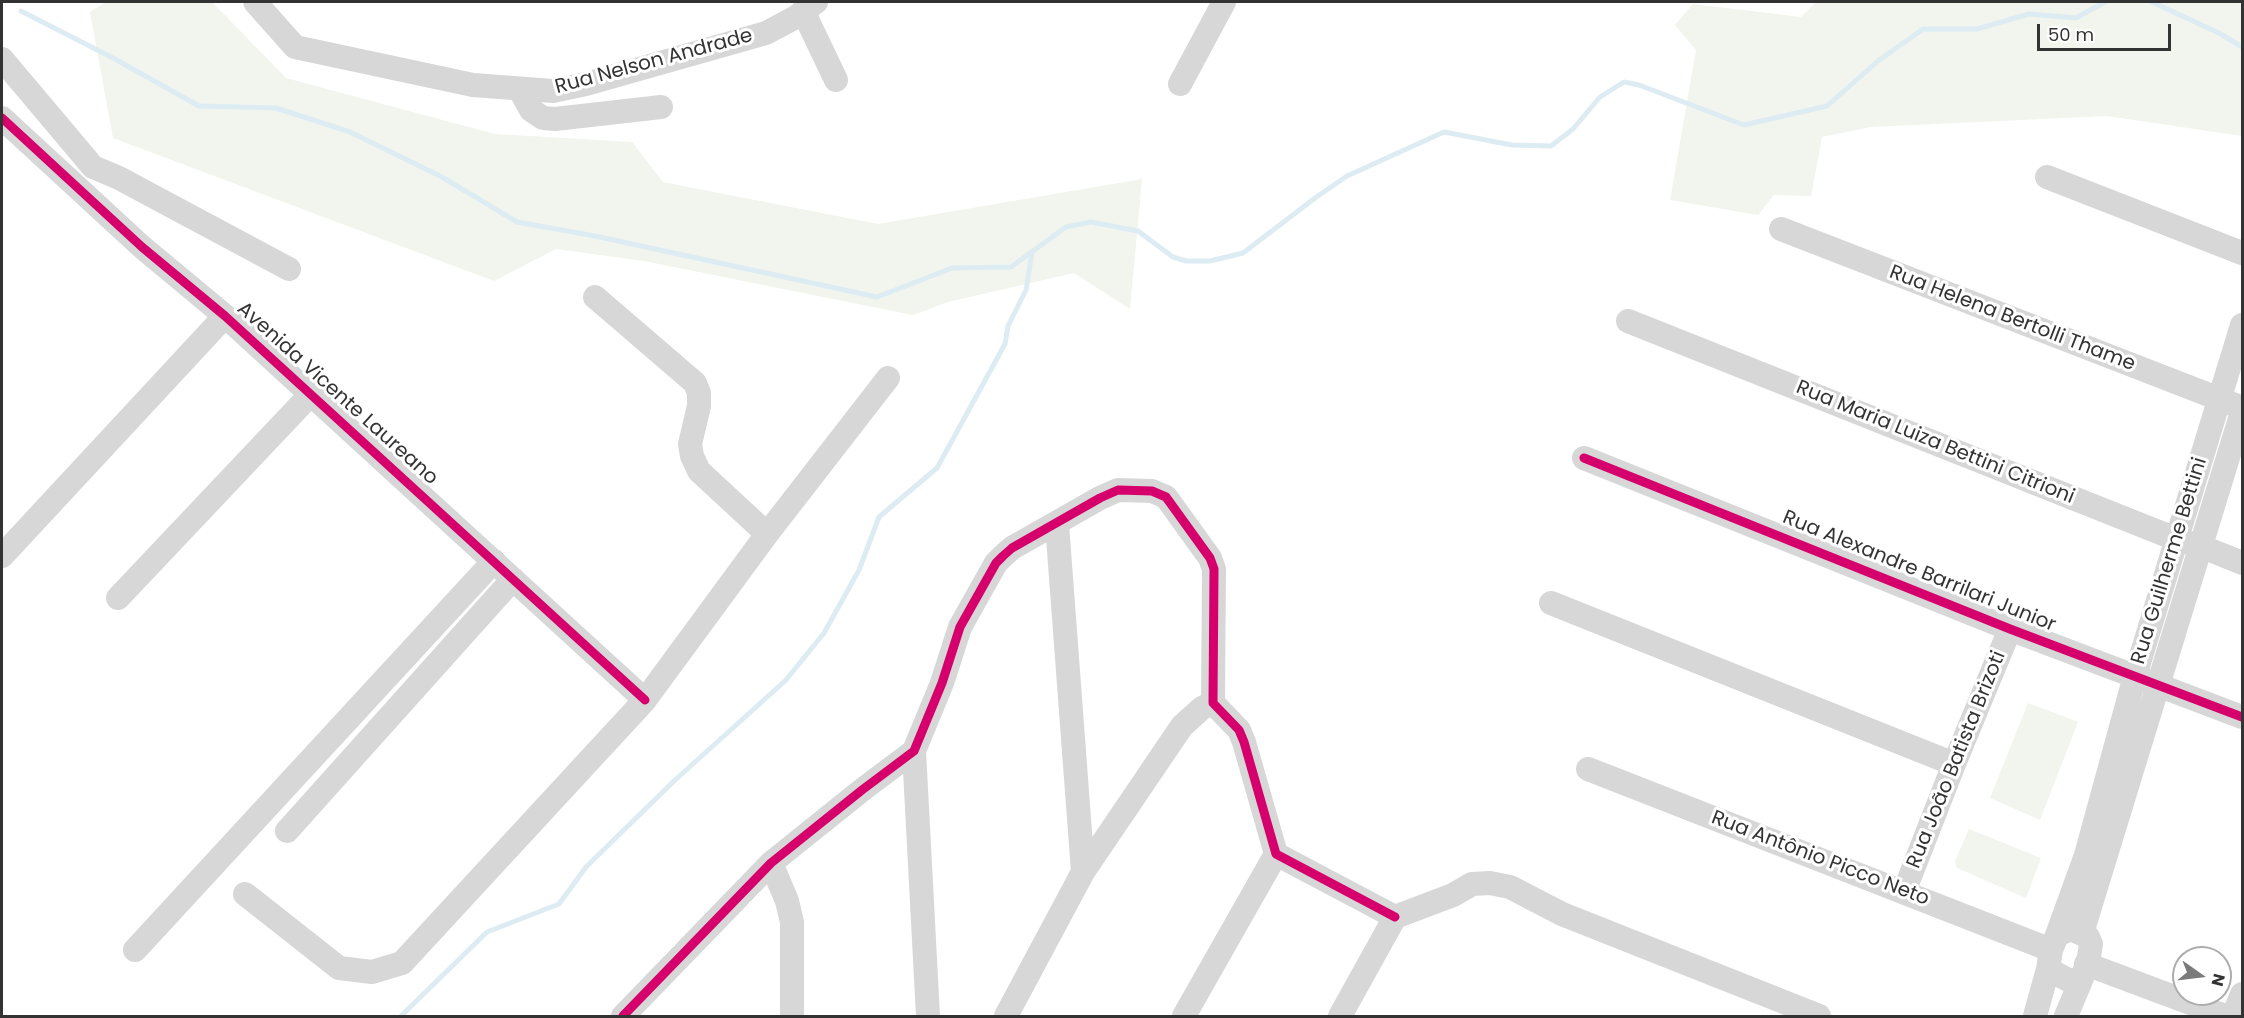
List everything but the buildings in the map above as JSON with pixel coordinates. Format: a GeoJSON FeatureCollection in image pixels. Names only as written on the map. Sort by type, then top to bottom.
{"type":"FeatureCollection","features":[{"type":"Feature","properties":{"kind":"street","name":"Rua Nelson Andrade"},"geometry":{"type":"LineString","coordinates":[[255,2],[295,47],[473,85],[520,90],[553,90],[586,84],[765,33],[810,6]]}},
{"type":"Feature","properties":{"kind":"street"},"geometry":{"type":"LineString","coordinates":[[1180,84],[1224,2]]}},
{"type":"Feature","properties":{"kind":"street"},"geometry":{"type":"LineString","coordinates":[[810,6],[836,80]]}},
{"type":"Feature","properties":{"kind":"street"},"geometry":{"type":"LineString","coordinates":[[2,59],[93,167],[119,178],[289,269]]}},
{"type":"Feature","properties":{"kind":"street"},"geometry":{"type":"LineString","coordinates":[[520,90],[531,110],[543,118],[555,119],[661,106]]}},
{"type":"Feature","properties":{"kind":"street","name":"Avenida Vicente Laureano"},"geometry":{"type":"LineString","coordinates":[[2,118],[142,247],[225,316],[645,700]]}},
{"type":"Feature","properties":{"kind":"street"},"geometry":{"type":"LineString","coordinates":[[2047,177],[2242,253]]}},
{"type":"Feature","properties":{"kind":"street","name":"Rua Helena Bertolli Thame"},"geometry":{"type":"LineString","coordinates":[[1781,229],[2235,407]]}},
{"type":"Feature","properties":{"kind":"street"},"geometry":{"type":"LineString","coordinates":[[595,297],[695,383],[699,393],[699,406],[690,444],[692,456],[699,471],[767,534]]}},
{"type":"Feature","properties":{"kind":"street"},"geometry":{"type":"LineString","coordinates":[[2,556],[225,316]]}},
{"type":"Feature","properties":{"kind":"street","name":"Rua Maria Luiza Bettini Citrioni"},"geometry":{"type":"LineString","coordinates":[[1628,321],[2176,539],[2242,563]]}},
{"type":"Feature","properties":{"kind":"street","name":"Rua Guilherme Bettini"},"geometry":{"type":"LineString","coordinates":[[2066,1017],[2084,971],[2091,944],[2088,937],[2082,933],[2200,546],[2235,407],[2242,325]]}},
{"type":"Feature","properties":{"kind":"street"},"geometry":{"type":"LineString","coordinates":[[245,894],[339,968],[372,972],[402,963],[645,700],[767,534],[888,378]]}},
{"type":"Feature","properties":{"kind":"street"},"geometry":{"type":"LineString","coordinates":[[118,598],[310,394]]}},
{"type":"Feature","properties":{"kind":"street","name":"Rua Guilherme Bettini"},"geometry":{"type":"LineString","coordinates":[[2035,1017],[2052,951],[2086,855],[2135,676],[2176,539],[2235,407]]}},
{"type":"Feature","properties":{"kind":"street","name":"Rua Alexandre Barrilari Junior"},"geometry":{"type":"LineString","coordinates":[[1584,458],[2010,629],[2242,717]]}},
{"type":"Feature","properties":{"kind":"street"},"geometry":{"type":"LineString","coordinates":[[928,1017],[914,751],[942,682],[960,627],[996,563],[1012,548],[1118,490],[1152,491],[1170,500],[1213,562],[1213,703],[1239,729],[1276,854],[1184,1017]]}},
{"type":"Feature","properties":{"kind":"street"},"geometry":{"type":"LineString","coordinates":[[1057,524],[1083,872]]}},
{"type":"Feature","properties":{"kind":"street"},"geometry":{"type":"LineString","coordinates":[[135,950],[494,561]]}},
{"type":"Feature","properties":{"kind":"street"},"geometry":{"type":"LineString","coordinates":[[287,831],[513,579]]}},
{"type":"Feature","properties":{"kind":"street"},"geometry":{"type":"LineString","coordinates":[[1551,603],[1954,764]]}},
{"type":"Feature","properties":{"kind":"street","name":"Rua João Batista Brizoti"},"geometry":{"type":"LineString","coordinates":[[1904,892],[2010,629]]}},
{"type":"Feature","properties":{"kind":"street"},"geometry":{"type":"LineString","coordinates":[[1006,1017],[1083,872],[1182,726],[1202,708],[1213,703]]}},
{"type":"Feature","properties":{"kind":"street"},"geometry":{"type":"LineString","coordinates":[[625,1016],[771,863],[914,751]]}},
{"type":"Feature","properties":{"kind":"street","name":"Rua Antônio Picco Neto"},"geometry":{"type":"LineString","coordinates":[[1588,769],[2052,951]]}},
{"type":"Feature","properties":{"kind":"street"},"geometry":{"type":"LineString","coordinates":[[1276,854],[1395,917]]}},
{"type":"Feature","properties":{"kind":"street"},"geometry":{"type":"LineString","coordinates":[[771,863],[787,901],[792,922],[792,1017]]}},
{"type":"Feature","properties":{"kind":"street"},"geometry":{"type":"LineString","coordinates":[[1340,1017],[1395,917],[1453,895],[1472,885],[1490,883],[1510,887],[1562,914],[1818,1017]]}},
{"type":"Feature","properties":{"kind":"street"},"geometry":{"type":"LineString","coordinates":[[2082,933],[2071,929],[2052,951],[2070,981],[2084,971],[2225,1017]]}},
{"type":"Feature","properties":{"kind":"street"},"geometry":{"type":"LineString","coordinates":[[2233,1017],[2242,994]]}},
{"type":"Feature","properties":{"kind":"shaded area"},"geometry":{"type":"Polygon","coordinates":[[[106,2],[212,2],[286,78],[495,134],[632,142],[663,182],[878,224],[1142,179],[1130,309],[1074,273],[948,302],[913,315],[644,261],[556,249],[494,281],[113,138],[90,12],[106,2]]]}},
{"type":"Feature","properties":{"kind":"shaded area"},"geometry":{"type":"Polygon","coordinates":[[[1816,2],[2242,2],[2242,136],[2107,116],[1871,127],[1822,137],[1811,196],[1774,195],[1758,215],[1670,200],[1696,50],[1675,25],[1693,4],[1801,17],[1816,2]]]}},
{"type":"Feature","properties":{"kind":"shaded area"},"geometry":{"type":"Polygon","coordinates":[[[2028,703],[2078,722],[2040,820],[1990,798],[2028,703]]]}},
{"type":"Feature","properties":{"kind":"shaded area"},"geometry":{"type":"Polygon","coordinates":[[[1969,829],[2041,858],[2026,898],[1957,868],[1955,861],[1969,829]]]}},
{"type":"Feature","properties":{"kind":"waterway"},"geometry":{"type":"LineString","coordinates":[[21,11],[113,58],[199,106],[276,108],[350,132],[442,177],[517,222],[595,236],[877,297],[952,268],[1011,267],[1066,227],[1091,222],[1138,231],[1173,257],[1186,261],[1210,261],[1243,253],[1347,176],[1444,132],[1512,145],[1551,146],[1573,129],[1600,97],[1624,82],[1639,85],[1744,125],[1827,106],[1878,61],[1923,29],[1977,29],[2029,14],[2076,18],[2105,2]]}},
{"type":"Feature","properties":{"kind":"waterway"},"geometry":{"type":"LineString","coordinates":[[2152,2],[2219,33],[2242,47]]}},
{"type":"Feature","properties":{"kind":"waterway"},"geometry":{"type":"LineString","coordinates":[[401,1016],[487,932],[559,904],[586,867],[674,781],[786,680],[824,633],[859,570],[879,517],[937,468],[1005,344],[1008,326],[1026,290],[1032,252]]}},
{"type":"Feature","properties":{"kind":"cycle path"},"geometry":{"type":"LineString","coordinates":[[2,118],[142,247],[225,316],[645,700]]}},
{"type":"Feature","properties":{"kind":"cycle path"},"geometry":{"type":"LineString","coordinates":[[1584,458],[2010,629],[2242,717]]}},
{"type":"Feature","properties":{"kind":"cycle path"},"geometry":{"type":"LineString","coordinates":[[623,1016],[771,863],[914,751],[942,683],[960,627],[996,563],[1012,548],[1118,490],[1152,491],[1166,497],[1210,558],[1214,569],[1213,703],[1239,730],[1276,854],[1395,917]]}}]}
